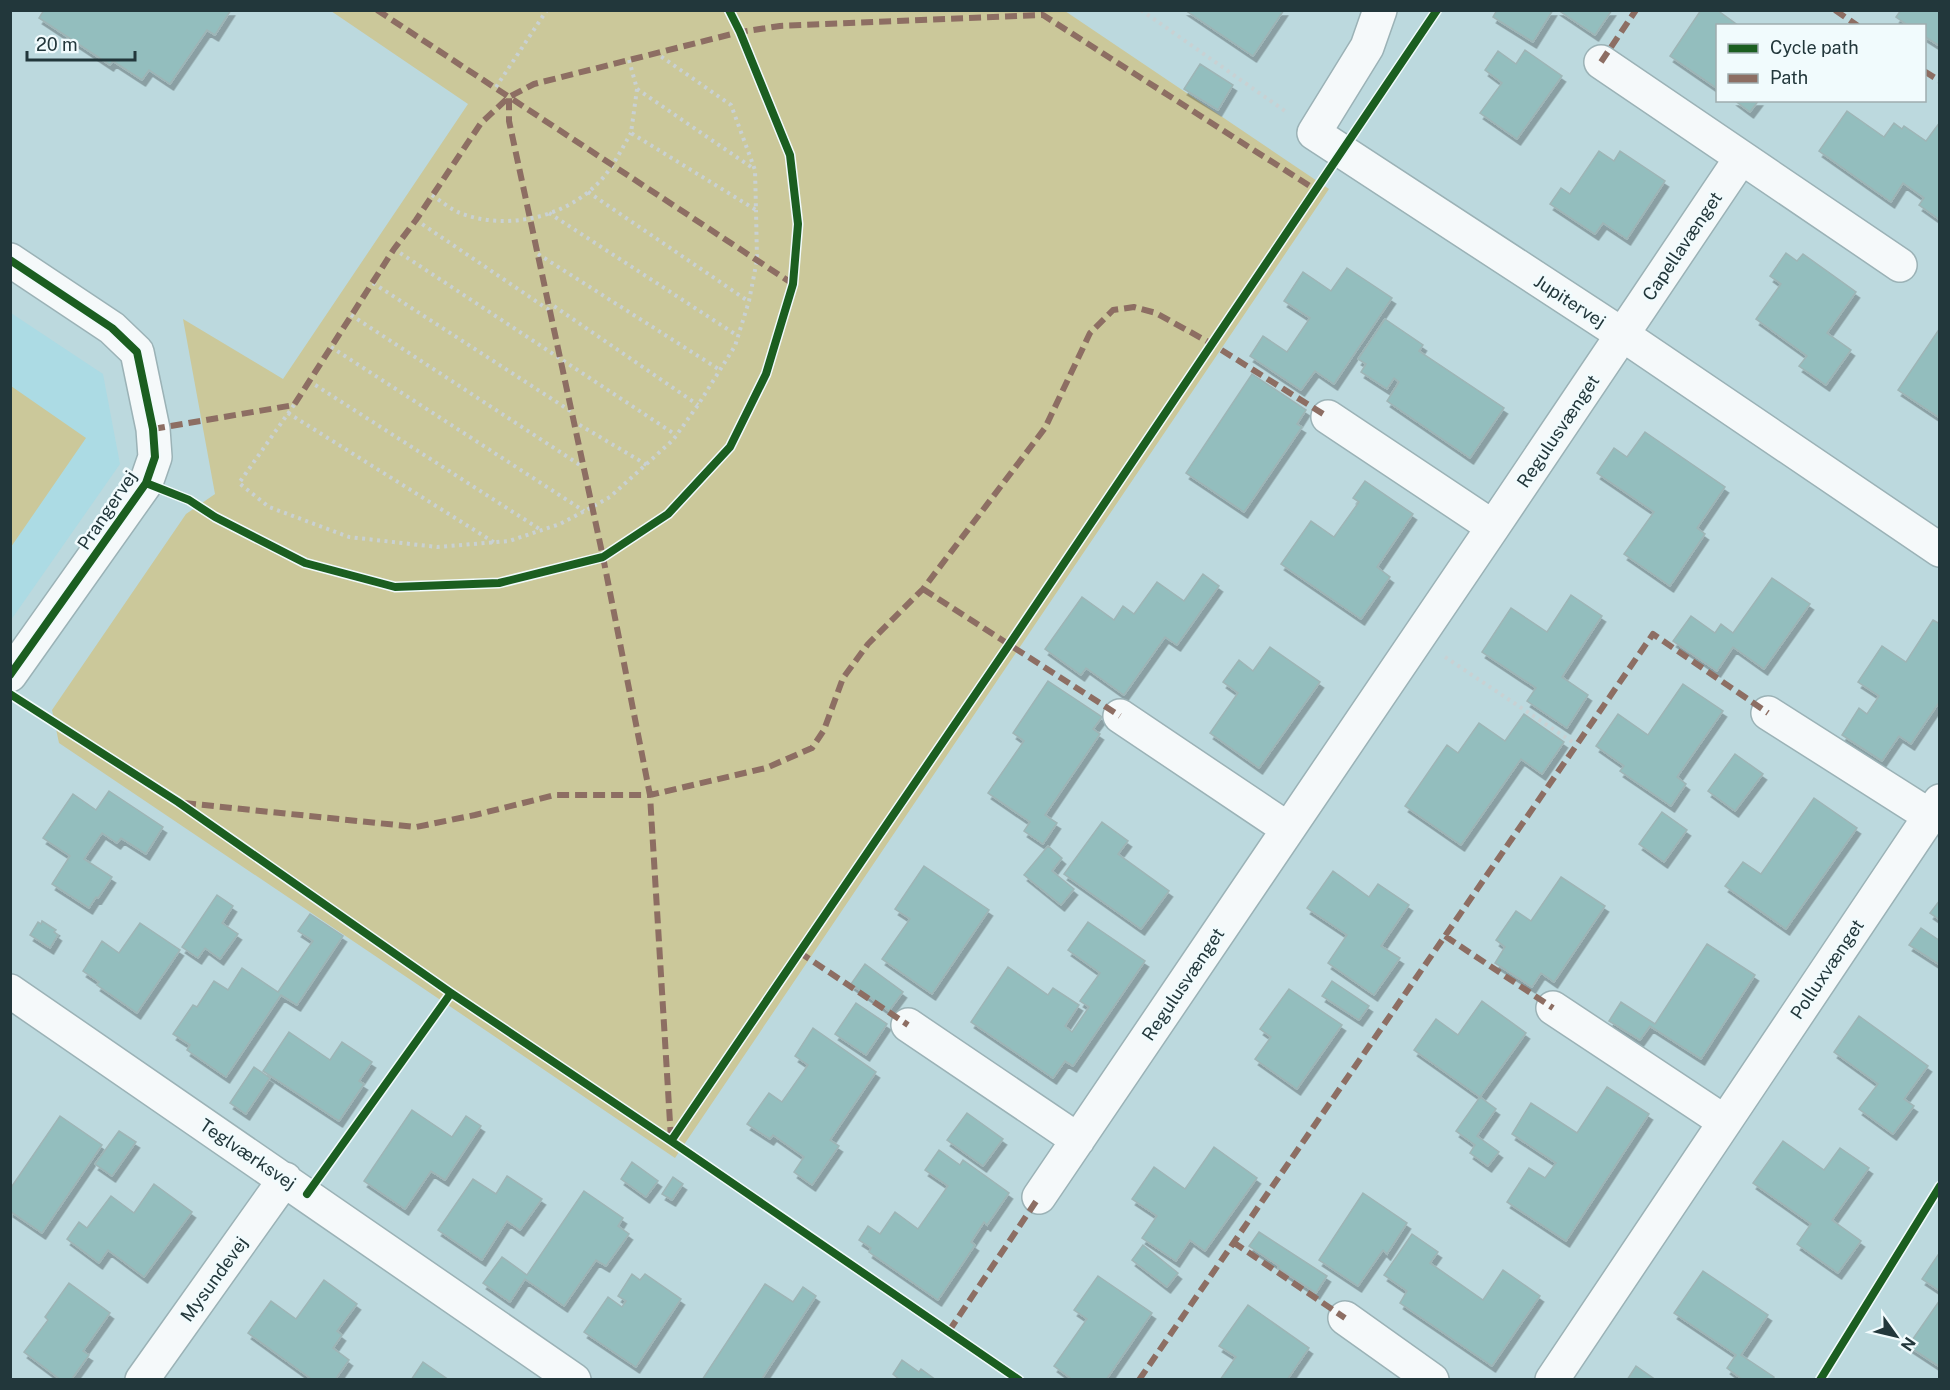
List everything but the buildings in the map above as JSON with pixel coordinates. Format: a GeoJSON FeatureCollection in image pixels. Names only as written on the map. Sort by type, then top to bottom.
{"type":"FeatureCollection","features":[{"type":"Feature","properties":{"kind":"street"},"geometry":{"type":"LineString","coordinates":[[1314,133],[1367,47],[1380,10]]}},
{"type":"Feature","properties":{"kind":"street"},"geometry":{"type":"LineString","coordinates":[[1601,62],[1900,266]]}},
{"type":"Feature","properties":{"kind":"street","name":"Jupitervej"},"geometry":{"type":"LineString","coordinates":[[1314,133],[1623,335],[1940,550]]}},
{"type":"Feature","properties":{"kind":"street","name":"Capellavænget"},"geometry":{"type":"LineString","coordinates":[[1623,335],[1741,158]]}},
{"type":"Feature","properties":{"kind":"street","name":"Prangervej"},"geometry":{"type":"LineString","coordinates":[[10,260],[112,328],[137,352],[153,429],[155,457],[146,483],[10,675]]}},
{"type":"Feature","properties":{"kind":"street","name":"Regulusvænget"},"geometry":{"type":"LineString","coordinates":[[1039,1197],[1623,335]]}},
{"type":"Feature","properties":{"kind":"street"},"geometry":{"type":"LineString","coordinates":[[1328,417],[1493,527]]}},
{"type":"Feature","properties":{"kind":"street","name":"Polluxvænget"},"geometry":{"type":"LineString","coordinates":[[1552,1380],[1935,808],[1768,713]]}},
{"type":"Feature","properties":{"kind":"street"},"geometry":{"type":"LineString","coordinates":[[1120,716],[1288,829]]}},
{"type":"Feature","properties":{"kind":"street","name":"Teglværksvej"},"geometry":{"type":"LineString","coordinates":[[10,991],[574,1380]]}},
{"type":"Feature","properties":{"kind":"street"},"geometry":{"type":"LineString","coordinates":[[1553,1008],[1725,1122]]}},
{"type":"Feature","properties":{"kind":"street"},"geometry":{"type":"LineString","coordinates":[[908,1025],[1078,1140]]}},
{"type":"Feature","properties":{"kind":"street","name":"Mysundevej"},"geometry":{"type":"LineString","coordinates":[[142,1380],[285,1179]]}},
{"type":"Feature","properties":{"kind":"street"},"geometry":{"type":"LineString","coordinates":[[1345,1318],[1432,1380]]}},
{"type":"Feature","properties":{"kind":"path"},"geometry":{"type":"LineString","coordinates":[[495,87],[547,10]]}},
{"type":"Feature","properties":{"kind":"path"},"geometry":{"type":"LineString","coordinates":[[1141,10],[1314,133]]}},
{"type":"Feature","properties":{"kind":"path"},"geometry":{"type":"LineString","coordinates":[[294,405],[239,483],[269,507],[349,537],[437,547],[509,542],[560,524],[610,497],[647,465],[676,435],[735,346],[757,260],[755,170],[731,105],[656,53]]}},
{"type":"Feature","properties":{"kind":"path"},"geometry":{"type":"LineString","coordinates":[[432,195],[458,213],[489,221],[530,219],[565,207],[588,192],[595,187],[612,165],[631,134],[637,89],[629,60]]}},
{"type":"Feature","properties":{"kind":"path"},"geometry":{"type":"LineString","coordinates":[[637,89],[755,170]]}},
{"type":"Feature","properties":{"kind":"path"},"geometry":{"type":"LineString","coordinates":[[631,134],[756,210]]}},
{"type":"Feature","properties":{"kind":"path"},"geometry":{"type":"LineString","coordinates":[[588,192],[748,301]]}},
{"type":"Feature","properties":{"kind":"path"},"geometry":{"type":"LineString","coordinates":[[549,213],[738,336]]}},
{"type":"Feature","properties":{"kind":"path"},"geometry":{"type":"LineString","coordinates":[[416,220],[549,310]]}},
{"type":"Feature","properties":{"kind":"path"},"geometry":{"type":"LineString","coordinates":[[394,249],[676,435]]}},
{"type":"Feature","properties":{"kind":"path"},"geometry":{"type":"LineString","coordinates":[[538,254],[720,370]]}},
{"type":"Feature","properties":{"kind":"path"},"geometry":{"type":"LineString","coordinates":[[373,283],[572,411]]}},
{"type":"Feature","properties":{"kind":"path"},"geometry":{"type":"LineString","coordinates":[[548,302],[698,405]]}},
{"type":"Feature","properties":{"kind":"path"},"geometry":{"type":"LineString","coordinates":[[351,315],[583,466]]}},
{"type":"Feature","properties":{"kind":"path"},"geometry":{"type":"LineString","coordinates":[[331,347],[584,511]]}},
{"type":"Feature","properties":{"kind":"path"},"geometry":{"type":"LineString","coordinates":[[309,381],[541,530]]}},
{"type":"Feature","properties":{"kind":"path"},"geometry":{"type":"LineString","coordinates":[[288,413],[495,543]]}},
{"type":"Feature","properties":{"kind":"path"},"geometry":{"type":"LineString","coordinates":[[573,421],[647,465]]}},
{"type":"Feature","properties":{"kind":"path"},"geometry":{"type":"LineString","coordinates":[[1417,639],[1576,746]]}},
{"type":"Feature","properties":{"kind":"shaded area"},"geometry":{"type":"Polygon","coordinates":[[[331,11],[1065,11],[1329,189],[675,1158],[59,743],[52,710],[186,514],[215,494],[183,319],[283,379],[468,104],[331,11]]]}},
{"type":"Feature","properties":{"kind":"shaded area"},"geometry":{"type":"Polygon","coordinates":[[[11,313],[103,374],[120,464],[11,620],[11,313]]]}},
{"type":"Feature","properties":{"kind":"shaded area"},"geometry":{"type":"Polygon","coordinates":[[[11,386],[86,438],[11,547],[11,386]]]}},
{"type":"Feature","properties":{"kind":"marked path"},"geometry":{"type":"LineString","coordinates":[[377,10],[509,97]]}},
{"type":"Feature","properties":{"kind":"marked path"},"geometry":{"type":"LineString","coordinates":[[1601,62],[1636,10]]}},
{"type":"Feature","properties":{"kind":"marked path"},"geometry":{"type":"LineString","coordinates":[[1835,10],[1855,24]]}},
{"type":"Feature","properties":{"kind":"marked path"},"geometry":{"type":"LineString","coordinates":[[153,429],[294,405],[394,249],[481,123],[509,97],[534,84],[740,32],[780,26],[1043,15],[1316,190]]}},
{"type":"Feature","properties":{"kind":"marked path"},"geometry":{"type":"LineString","coordinates":[[1926,72],[1940,81]]}},
{"type":"Feature","properties":{"kind":"marked path"},"geometry":{"type":"LineString","coordinates":[[671,1139],[650,795],[603,557],[509,121],[509,97],[793,284]]}},
{"type":"Feature","properties":{"kind":"marked path"},"geometry":{"type":"LineString","coordinates":[[184,803],[416,827],[555,795],[650,795],[766,768],[812,748],[824,730],[843,678],[868,644],[923,589],[1045,428],[1090,333],[1113,310],[1134,307],[1156,313],[1212,344],[1328,417]]}},
{"type":"Feature","properties":{"kind":"marked path"},"geometry":{"type":"LineString","coordinates":[[923,589],[1120,716]]}},
{"type":"Feature","properties":{"kind":"marked path"},"geometry":{"type":"LineString","coordinates":[[1139,1380],[1653,634],[1768,713]]}},
{"type":"Feature","properties":{"kind":"marked path"},"geometry":{"type":"LineString","coordinates":[[1445,936],[1553,1008]]}},
{"type":"Feature","properties":{"kind":"marked path"},"geometry":{"type":"LineString","coordinates":[[799,952],[908,1025]]}},
{"type":"Feature","properties":{"kind":"marked path"},"geometry":{"type":"LineString","coordinates":[[949,1331],[1039,1197]]}},
{"type":"Feature","properties":{"kind":"marked path"},"geometry":{"type":"LineString","coordinates":[[1233,1242],[1345,1318]]}},
{"type":"Feature","properties":{"kind":"cycle path"},"geometry":{"type":"LineString","coordinates":[[146,483],[189,500],[215,517],[305,563],[395,587],[499,583],[603,557],[668,514],[730,447],[766,374],[793,284],[798,224],[790,155],[729,10]]}},
{"type":"Feature","properties":{"kind":"cycle path"},"geometry":{"type":"LineString","coordinates":[[671,1141],[1437,10]]}},
{"type":"Feature","properties":{"kind":"cycle path"},"geometry":{"type":"LineString","coordinates":[[10,260],[112,328],[137,352],[153,429],[155,457],[146,483],[10,675]]}},
{"type":"Feature","properties":{"kind":"cycle path"},"geometry":{"type":"LineString","coordinates":[[10,694],[178,802],[451,993],[1019,1380]]}},
{"type":"Feature","properties":{"kind":"cycle path"},"geometry":{"type":"LineString","coordinates":[[307,1194],[451,993]]}},
{"type":"Feature","properties":{"kind":"cycle path"},"geometry":{"type":"LineString","coordinates":[[1820,1380],[1940,1186]]}}]}
